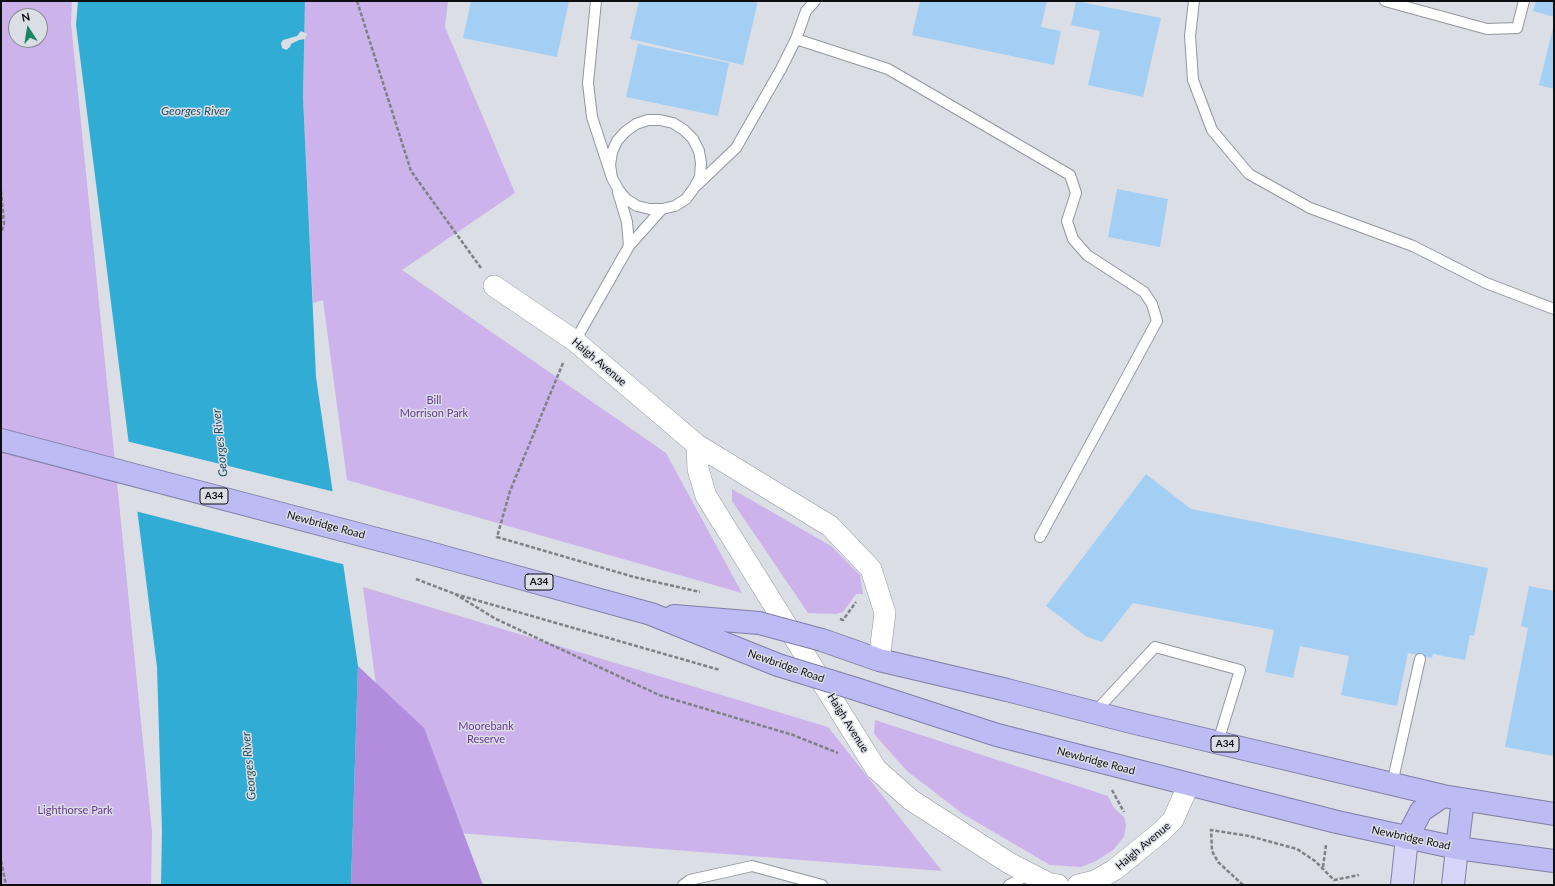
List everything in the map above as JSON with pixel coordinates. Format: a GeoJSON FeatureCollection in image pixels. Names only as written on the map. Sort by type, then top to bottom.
{"type":"FeatureCollection","features":[{"type":"Feature","properties":{"kind":"highway","name":"Newbridge Road"},"geometry":{"type":"LineString","coordinates":[[1,440],[426,552],[651,614],[778,665],[997,735],[1188,786],[1407,838],[1457,848],[1554,861]]}},
{"type":"Feature","properties":{"kind":"highway","name":"Newbridge Road"},"geometry":{"type":"LineString","coordinates":[[651,614],[758,624],[822,640],[879,660],[1007,690],[1094,713],[1453,798],[1554,814]]}},
{"type":"Feature","properties":{"kind":"highway"},"geometry":{"type":"LineString","coordinates":[[1407,838],[1421,811],[1453,798],[1457,848]]}},
{"type":"Feature","properties":{"kind":"main road"},"geometry":{"type":"LineString","coordinates":[[1402,885],[1407,838]]}},
{"type":"Feature","properties":{"kind":"main road"},"geometry":{"type":"LineString","coordinates":[[1453,885],[1457,848]]}},
{"type":"Feature","properties":{"kind":"street","name":"Haigh Avenue"},"geometry":{"type":"LineString","coordinates":[[494,286],[575,341],[697,445],[830,526],[870,569],[885,613],[879,660]]}},
{"type":"Feature","properties":{"kind":"street","name":"Haigh Avenue"},"geometry":{"type":"LineString","coordinates":[[697,445],[698,469],[706,496],[876,769],[911,800],[1028,875],[1050,884],[1058,885]]}},
{"type":"Feature","properties":{"kind":"street","name":"Haigh Avenue"},"geometry":{"type":"LineString","coordinates":[[1078,885],[1095,881],[1114,870],[1161,832],[1173,820],[1188,786]]}},
{"type":"Feature","properties":{"kind":"lane"},"geometry":{"type":"LineString","coordinates":[[596,1],[588,83],[592,117],[612,178],[618,189],[626,199],[637,206],[650,209],[662,209],[675,206],[686,198],[694,188],[736,148],[781,69],[796,39],[806,11],[815,1]]}},
{"type":"Feature","properties":{"kind":"lane"},"geometry":{"type":"LineString","coordinates":[[1194,1],[1190,36],[1193,80],[1212,130],[1249,174],[1310,208],[1412,246],[1486,283],[1554,309]]}},
{"type":"Feature","properties":{"kind":"lane"},"geometry":{"type":"LineString","coordinates":[[1385,1],[1487,29],[1517,28],[1524,1]]}},
{"type":"Feature","properties":{"kind":"lane"},"geometry":{"type":"LineString","coordinates":[[796,39],[888,69],[1070,175],[1076,193],[1067,221],[1073,239],[1087,255],[1144,292],[1152,304],[1157,321],[1040,537]]}},
{"type":"Feature","properties":{"kind":"lane"},"geometry":{"type":"LineString","coordinates":[[612,178],[610,165],[612,152],[617,141],[625,132],[636,124],[648,120],[660,120],[673,123],[684,130],[693,139],[699,151],[701,164],[700,177],[694,188]]}},
{"type":"Feature","properties":{"kind":"lane"},"geometry":{"type":"LineString","coordinates":[[618,189],[627,222],[629,246]]}},
{"type":"Feature","properties":{"kind":"lane"},"geometry":{"type":"LineString","coordinates":[[575,341],[629,246],[662,209]]}},
{"type":"Feature","properties":{"kind":"lane"},"geometry":{"type":"LineString","coordinates":[[1094,713],[1155,647],[1240,670],[1218,742]]}},
{"type":"Feature","properties":{"kind":"lane"},"geometry":{"type":"LineString","coordinates":[[1392,784],[1420,659]]}},
{"type":"Feature","properties":{"kind":"lane"},"geometry":{"type":"LineString","coordinates":[[683,885],[690,880],[752,866],[822,885]]}},
{"type":"Feature","properties":{"kind":"lane"},"geometry":{"type":"LineString","coordinates":[[1009,885],[1028,875]]}},
{"type":"Feature","properties":{"kind":"path"},"geometry":{"type":"LineString","coordinates":[[357,1],[411,171],[494,286]]}},
{"type":"Feature","properties":{"kind":"path"},"geometry":{"type":"LineString","coordinates":[[1,191],[4,224],[1,233]]}},
{"type":"Feature","properties":{"kind":"path"},"geometry":{"type":"LineString","coordinates":[[575,341],[560,369],[510,490],[497,537],[634,577],[701,592]]}},
{"type":"Feature","properties":{"kind":"path"},"geometry":{"type":"LineString","coordinates":[[416,579],[455,594],[722,670]]}},
{"type":"Feature","properties":{"kind":"path"},"geometry":{"type":"LineString","coordinates":[[455,594],[496,619],[659,695],[793,735],[843,755]]}},
{"type":"Feature","properties":{"kind":"path"},"geometry":{"type":"LineString","coordinates":[[836,619],[843,620],[857,601]]}},
{"type":"Feature","properties":{"kind":"path"},"geometry":{"type":"LineString","coordinates":[[1243,885],[1218,862],[1212,850],[1211,830],[1250,836],[1297,849],[1323,868],[1334,880],[1359,875]]}},
{"type":"Feature","properties":{"kind":"path"},"geometry":{"type":"LineString","coordinates":[[1323,868],[1328,839]]}},
{"type":"Feature","properties":{"kind":"path"},"geometry":{"type":"LineString","coordinates":[[1,861],[6,885]]}},
{"type":"Feature","properties":{"kind":"green space","name":"Lighthorse Park"},"geometry":{"type":"Polygon","coordinates":[[[1,1],[72,1],[71,23],[152,832],[151,885],[1,885],[1,1]]]}},
{"type":"Feature","properties":{"kind":"green space","name":"Bill Morrison Park"},"geometry":{"type":"Polygon","coordinates":[[[305,1],[448,1],[445,27],[515,193],[402,270],[666,453],[742,593],[347,480],[323,300],[313,303],[303,97],[305,1]]]}},
{"type":"Feature","properties":{"kind":"green space"},"geometry":{"type":"Polygon","coordinates":[[[732,489],[831,546],[860,575],[863,594],[856,594],[843,612],[836,614],[808,613],[732,501],[732,489]]]}},
{"type":"Feature","properties":{"kind":"green space","name":"Moorebank Reserve"},"geometry":{"type":"Polygon","coordinates":[[[363,587],[828,727],[942,871],[395,828],[363,587]]]}},
{"type":"Feature","properties":{"kind":"green space"},"geometry":{"type":"Polygon","coordinates":[[[875,720],[1108,796],[1114,808],[1124,817],[1126,826],[1124,837],[1113,850],[1096,861],[1081,867],[1050,865],[963,814],[907,771],[874,734],[875,720]]]}},
{"type":"Feature","properties":{"kind":"shaded area"},"geometry":{"type":"Polygon","coordinates":[[[358,666],[424,728],[483,885],[351,885],[358,666]]]}},
{"type":"Feature","properties":{"kind":"water","name":"Georges River"},"geometry":{"type":"Polygon","coordinates":[[[78,1],[305,1],[303,97],[316,377],[358,666],[351,885],[161,885],[162,831],[157,667],[76,25],[78,1]]]}},
{"type":"Feature","properties":{"kind":"pier"},"geometry":{"type":"Polygon","coordinates":[[[301,31],[307,34],[305,39],[291,44],[286,50],[282,48],[281,43],[283,40],[297,36],[301,31]]]}},
{"type":"Feature","properties":{"kind":"pier"},"geometry":{"type":"Polygon","coordinates":[[[126,441],[335,492],[346,565],[135,511],[126,441]]]}},
{"type":"Feature","properties":{"kind":"building"},"geometry":{"type":"Polygon","coordinates":[[[471,1],[569,1],[557,57],[463,38],[471,1]]]}},
{"type":"Feature","properties":{"kind":"building"},"geometry":{"type":"Polygon","coordinates":[[[639,1],[758,1],[743,65],[630,39],[639,1]]]}},
{"type":"Feature","properties":{"kind":"building"},"geometry":{"type":"Polygon","coordinates":[[[920,1],[1047,1],[1041,27],[1061,31],[1054,65],[912,35],[920,1]]]}},
{"type":"Feature","properties":{"kind":"building"},"geometry":{"type":"Polygon","coordinates":[[[1076,1],[1161,18],[1143,97],[1088,85],[1100,31],[1071,25],[1076,1]]]}},
{"type":"Feature","properties":{"kind":"building"},"geometry":{"type":"Polygon","coordinates":[[[1536,1],[1554,1],[1554,17],[1533,11],[1536,1]]]}},
{"type":"Feature","properties":{"kind":"building"},"geometry":{"type":"Polygon","coordinates":[[[1553,28],[1554,29],[1554,89],[1539,85],[1553,28]]]}},
{"type":"Feature","properties":{"kind":"building"},"geometry":{"type":"Polygon","coordinates":[[[638,44],[729,63],[718,116],[626,97],[638,44]]]}},
{"type":"Feature","properties":{"kind":"building"},"geometry":{"type":"Polygon","coordinates":[[[1117,189],[1168,199],[1160,247],[1108,237],[1117,189]]]}},
{"type":"Feature","properties":{"kind":"building"},"geometry":{"type":"Polygon","coordinates":[[[1146,474],[1191,509],[1488,568],[1474,636],[1470,635],[1465,660],[1433,654],[1432,658],[1408,653],[1397,706],[1341,695],[1349,656],[1300,646],[1293,678],[1265,672],[1274,630],[1133,603],[1102,642],[1087,637],[1046,606],[1146,474]]]}},
{"type":"Feature","properties":{"kind":"building"},"geometry":{"type":"Polygon","coordinates":[[[1529,586],[1554,591],[1554,756],[1505,747],[1528,628],[1521,626],[1529,586]]]}}]}
